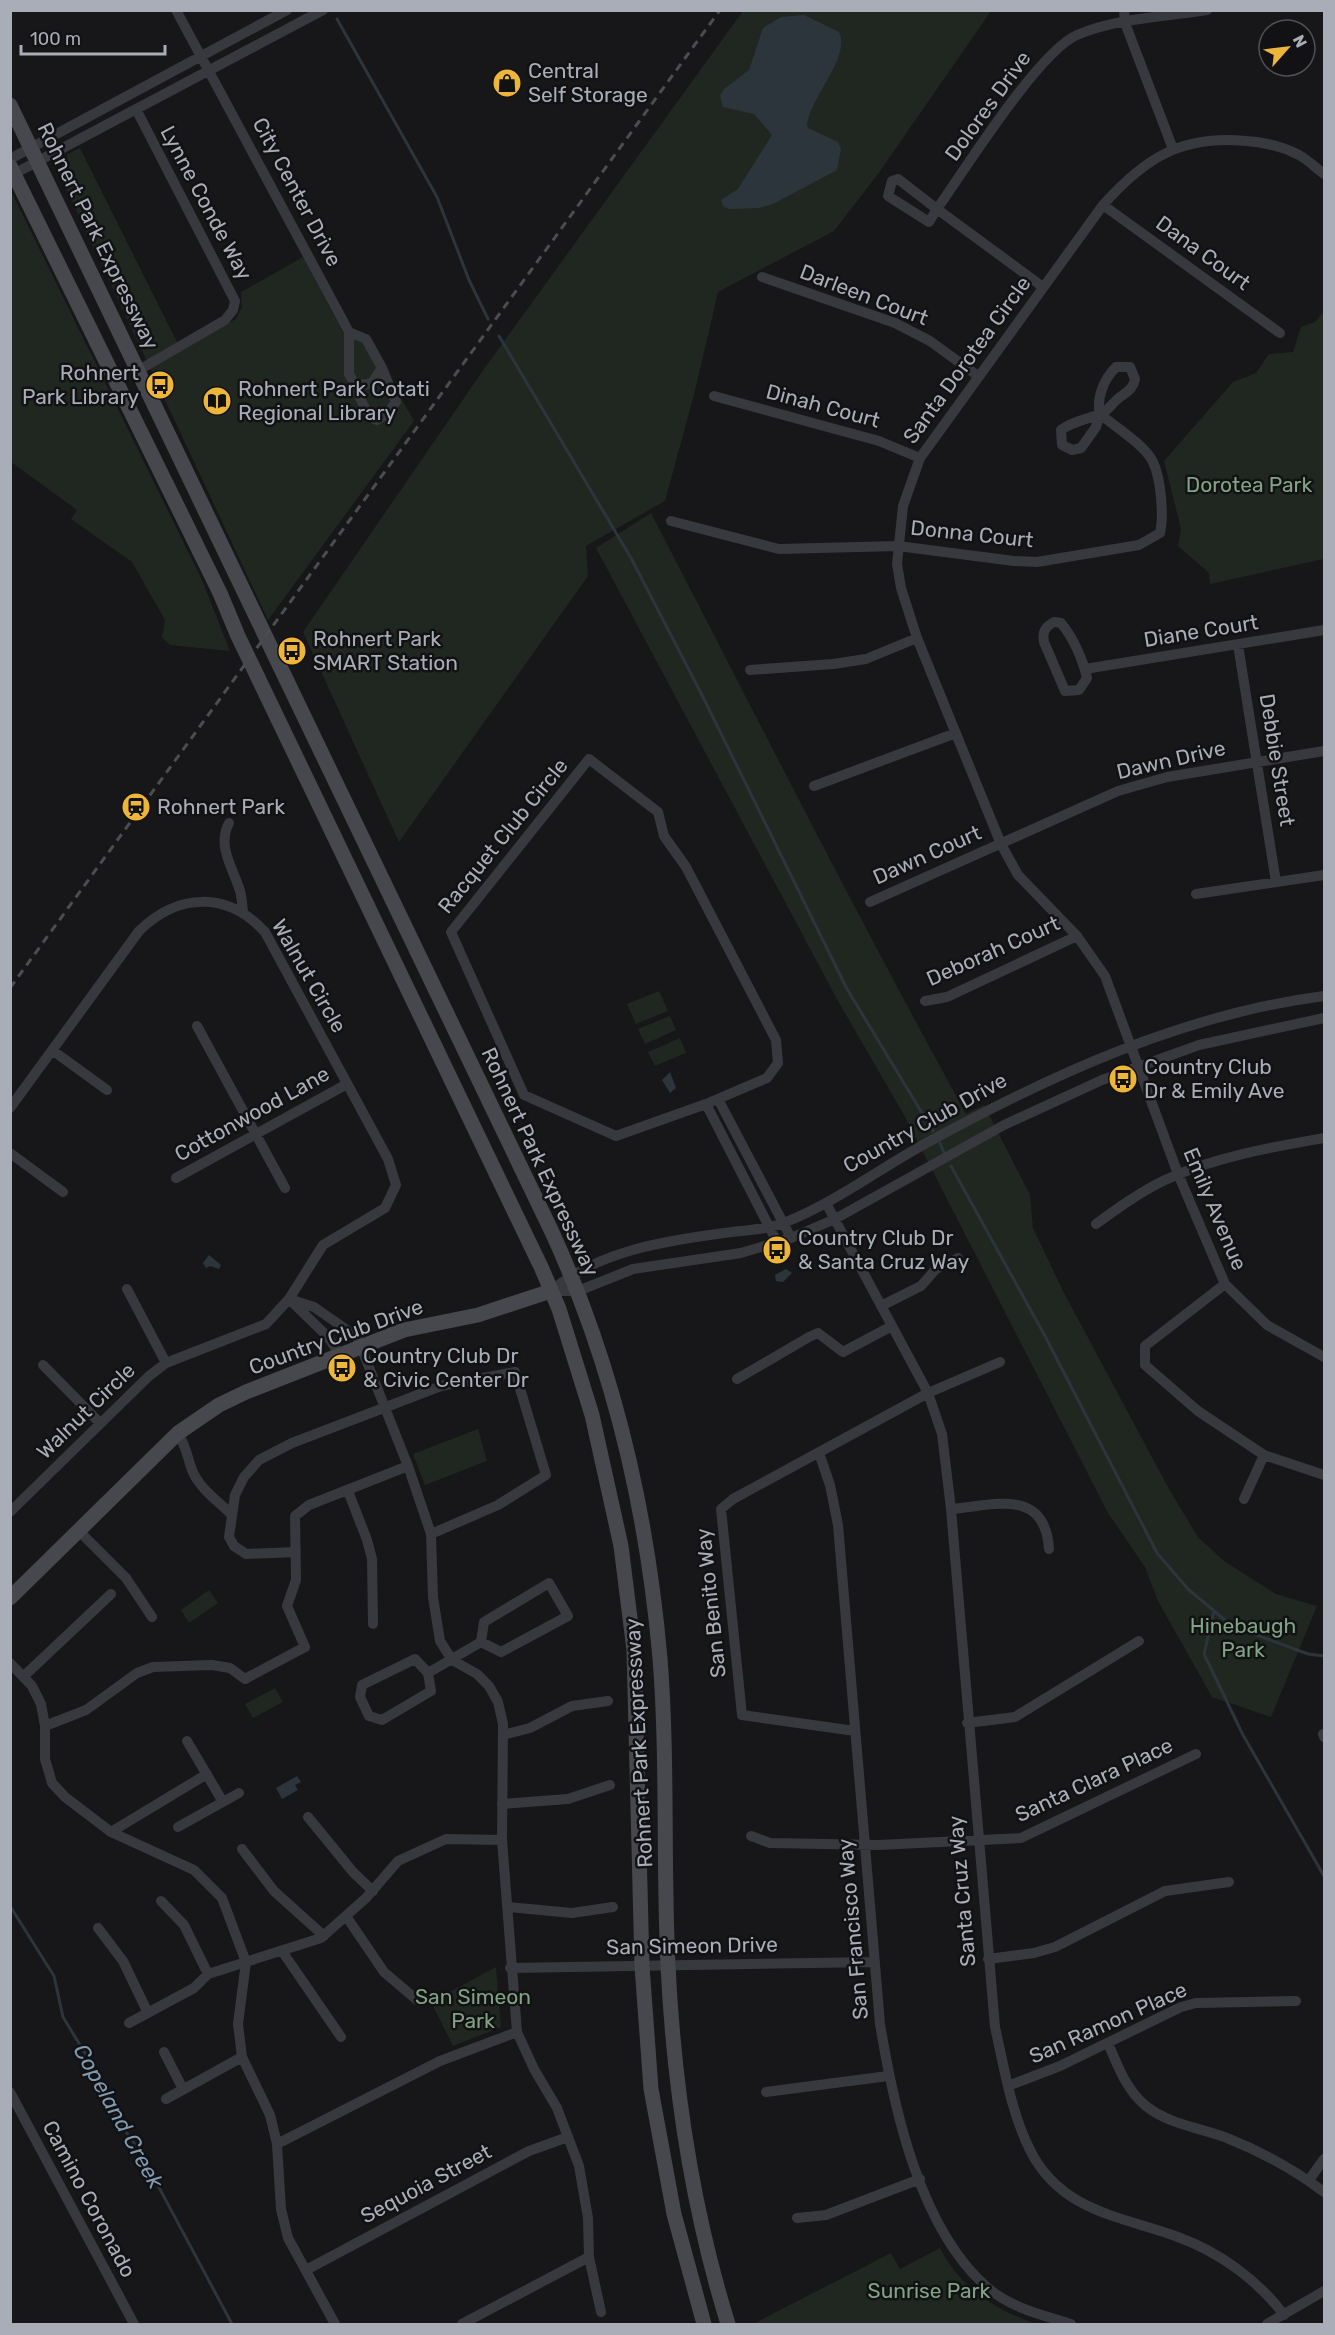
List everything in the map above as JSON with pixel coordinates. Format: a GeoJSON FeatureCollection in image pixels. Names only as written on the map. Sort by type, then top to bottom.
{"type":"FeatureCollection","features":[{"type":"Feature","properties":{"kind":"main road","name":"Rohnert Park Expressway"},"geometry":{"type":"LineString","coordinates":[[10,105],[36,155],[571,1274],[613,1396],[650,1573],[663,1714],[668,1965],[675,2061],[701,2228],[728,2325]]}},
{"type":"Feature","properties":{"kind":"main road","name":"Rohnert Park Expressway"},"geometry":{"type":"LineString","coordinates":[[12,172],[220,593],[238,636],[551,1291],[592,1415],[604,1460],[630,1600],[637,1689],[642,1966],[651,2089],[674,2214],[704,2325]]}},
{"type":"Feature","properties":{"kind":"main road","name":"Country Club Drive"},"geometry":{"type":"LineString","coordinates":[[10,1598],[178,1433],[219,1405],[246,1392],[404,1330],[478,1315],[551,1291]]}},
{"type":"Feature","properties":{"kind":"street","name":"City Center Drive"},"geometry":{"type":"LineString","coordinates":[[176,10],[349,332],[349,374],[371,418],[377,420],[386,415],[396,402],[382,368],[366,339],[349,332]]}},
{"type":"Feature","properties":{"kind":"street"},"geometry":{"type":"LineString","coordinates":[[12,172],[36,155],[287,10]]}},
{"type":"Feature","properties":{"kind":"street"},"geometry":{"type":"LineString","coordinates":[[10,159],[36,155],[137,111],[323,10]]}},
{"type":"Feature","properties":{"kind":"street"},"geometry":{"type":"LineString","coordinates":[[1124,10],[1125,23],[1173,150]]}},
{"type":"Feature","properties":{"kind":"street","name":"Dolores Drive"},"geometry":{"type":"LineString","coordinates":[[937,209],[1045,59],[1075,36],[1125,23],[1207,10]]}},
{"type":"Feature","properties":{"kind":"street","name":"Lynne Conde Way"},"geometry":{"type":"LineString","coordinates":[[137,111],[235,301],[225,320],[139,370]]}},
{"type":"Feature","properties":{"kind":"street","name":"Santa Dorotea Circle"},"geometry":{"type":"LineString","coordinates":[[1140,1066],[1105,976],[1077,936],[1031,892],[1001,844],[917,638],[901,588],[898,546],[903,506],[920,458],[1103,205],[1137,170],[1173,150],[1215,138],[1261,142],[1298,154],[1324,174]]}},
{"type":"Feature","properties":{"kind":"street"},"geometry":{"type":"LineString","coordinates":[[937,209],[929,222],[888,196],[888,189],[892,181],[898,179],[1043,287]]}},
{"type":"Feature","properties":{"kind":"street","name":"Dana Court"},"geometry":{"type":"LineString","coordinates":[[1103,205],[1280,333]]}},
{"type":"Feature","properties":{"kind":"street","name":"Darleen Court"},"geometry":{"type":"LineString","coordinates":[[762,277],[895,323],[930,341],[978,376]]}},
{"type":"Feature","properties":{"kind":"street"},"geometry":{"type":"LineString","coordinates":[[1116,367],[1130,368],[1136,379],[1133,387],[1118,398],[1110,409],[1100,414],[1097,404],[1107,376],[1116,367]]}},
{"type":"Feature","properties":{"kind":"street"},"geometry":{"type":"LineString","coordinates":[[354,383],[363,385],[372,383],[382,368]]}},
{"type":"Feature","properties":{"kind":"street","name":"Dinah Court"},"geometry":{"type":"LineString","coordinates":[[714,396],[879,441],[920,458]]}},
{"type":"Feature","properties":{"kind":"street","name":"Donna Court"},"geometry":{"type":"LineString","coordinates":[[671,521],[779,549],[898,546],[1036,561],[1140,545],[1160,533],[1164,517],[1153,462],[1133,441],[1100,414]]}},
{"type":"Feature","properties":{"kind":"street"},"geometry":{"type":"LineString","coordinates":[[1054,622],[1061,623],[1067,630],[1085,669],[1087,678],[1084,686],[1079,690],[1065,691],[1044,642],[1042,633],[1047,626],[1054,622]]}},
{"type":"Feature","properties":{"kind":"street","name":"Diane Court"},"geometry":{"type":"LineString","coordinates":[[1085,669],[1324,630]]}},
{"type":"Feature","properties":{"kind":"street"},"geometry":{"type":"LineString","coordinates":[[750,669],[833,664],[866,658],[917,638]]}},
{"type":"Feature","properties":{"kind":"street","name":"Debbie Street"},"geometry":{"type":"LineString","coordinates":[[1238,645],[1276,882]]}},
{"type":"Feature","properties":{"kind":"street"},"geometry":{"type":"LineString","coordinates":[[814,786],[956,733]]}},
{"type":"Feature","properties":{"kind":"street","name":"Dawn Drive"},"geometry":{"type":"LineString","coordinates":[[1001,844],[1118,790],[1167,777],[1324,751]]}},
{"type":"Feature","properties":{"kind":"street","name":"Racquet Club Circle"},"geometry":{"type":"LineString","coordinates":[[589,759],[658,812],[664,836],[686,867],[776,1040],[778,1063],[767,1078],[706,1104],[616,1136],[524,1095],[451,933],[589,759]]}},
{"type":"Feature","properties":{"kind":"street"},"geometry":{"type":"LineString","coordinates":[[229,823],[224,832],[226,857],[240,889],[243,912]]}},
{"type":"Feature","properties":{"kind":"street","name":"Dawn Court"},"geometry":{"type":"LineString","coordinates":[[870,902],[1001,844]]}},
{"type":"Feature","properties":{"kind":"street"},"geometry":{"type":"LineString","coordinates":[[1196,894],[1324,875]]}},
{"type":"Feature","properties":{"kind":"street","name":"Walnut Circle"},"geometry":{"type":"LineString","coordinates":[[10,1108],[139,931],[151,919],[186,903],[226,905],[243,912],[265,932],[388,1159],[396,1185],[385,1208],[323,1245],[289,1299],[266,1324],[166,1363],[149,1376],[11,1511]]}},
{"type":"Feature","properties":{"kind":"street","name":"Deborah Court"},"geometry":{"type":"LineString","coordinates":[[925,1001],[947,997],[1077,936]]}},
{"type":"Feature","properties":{"kind":"street","name":"Country Club Drive"},"geometry":{"type":"LineString","coordinates":[[551,1291],[571,1274],[628,1251],[684,1238],[783,1223],[826,1203],[948,1131],[1060,1074],[1132,1046],[1211,1019],[1324,996]]}},
{"type":"Feature","properties":{"kind":"street","name":"Country Club Drive"},"geometry":{"type":"LineString","coordinates":[[551,1291],[578,1291],[633,1269],[685,1259],[741,1253],[791,1238],[835,1219],[1063,1096],[1140,1066],[1227,1038],[1324,1017]]}},
{"type":"Feature","properties":{"kind":"street"},"geometry":{"type":"LineString","coordinates":[[197,1026],[285,1188]]}},
{"type":"Feature","properties":{"kind":"street"},"geometry":{"type":"LineString","coordinates":[[52,1050],[107,1090]]}},
{"type":"Feature","properties":{"kind":"street","name":"Emily Avenue"},"geometry":{"type":"LineString","coordinates":[[1140,1066],[1178,1174],[1225,1284],[1267,1325],[1324,1357]]}},
{"type":"Feature","properties":{"kind":"street","name":"Cottonwood Lane"},"geometry":{"type":"LineString","coordinates":[[176,1178],[348,1084]]}},
{"type":"Feature","properties":{"kind":"street"},"geometry":{"type":"LineString","coordinates":[[718,1099],[791,1238]]}},
{"type":"Feature","properties":{"kind":"street"},"geometry":{"type":"LineString","coordinates":[[706,1104],[777,1242]]}},
{"type":"Feature","properties":{"kind":"street"},"geometry":{"type":"LineString","coordinates":[[1096,1224],[1128,1201],[1178,1174],[1253,1152],[1324,1138]]}},
{"type":"Feature","properties":{"kind":"street"},"geometry":{"type":"LineString","coordinates":[[10,1153],[63,1192]]}},
{"type":"Feature","properties":{"kind":"street","name":"Santa Cruz Way"},"geometry":{"type":"LineString","coordinates":[[826,1203],[928,1393],[942,1434],[951,1509],[967,1723],[995,2027],[1008,2086],[1030,2150],[1047,2176],[1073,2200],[1098,2213],[1180,2238],[1215,2255],[1254,2282],[1284,2315]]}},
{"type":"Feature","properties":{"kind":"street"},"geometry":{"type":"LineString","coordinates":[[881,1306],[921,1286],[936,1269],[958,1258]]}},
{"type":"Feature","properties":{"kind":"street"},"geometry":{"type":"LineString","coordinates":[[1225,1284],[1145,1346],[1145,1365],[1198,1411],[1264,1455],[1324,1475]]}},
{"type":"Feature","properties":{"kind":"street"},"geometry":{"type":"LineString","coordinates":[[128,1289],[166,1363]]}},
{"type":"Feature","properties":{"kind":"street"},"geometry":{"type":"LineString","coordinates":[[289,1299],[314,1307],[357,1337],[362,1346],[432,1534],[433,1597],[440,1641],[452,1660],[477,1674],[489,1686],[498,1702],[503,1735],[502,1840],[510,1968],[517,2032],[534,2069],[557,2108],[579,2166],[588,2218],[589,2257],[601,2312]]}},
{"type":"Feature","properties":{"kind":"street"},"geometry":{"type":"LineString","coordinates":[[289,1299],[328,1337],[340,1354]]}},
{"type":"Feature","properties":{"kind":"street"},"geometry":{"type":"LineString","coordinates":[[737,1379],[808,1336],[818,1333],[843,1352],[892,1326]]}},
{"type":"Feature","properties":{"kind":"street","name":"San Benito Way"},"geometry":{"type":"LineString","coordinates":[[855,1731],[741,1715],[721,1509],[733,1499],[928,1393],[1000,1362]]}},
{"type":"Feature","properties":{"kind":"street"},"geometry":{"type":"LineString","coordinates":[[43,1365],[100,1423]]}},
{"type":"Feature","properties":{"kind":"street"},"geometry":{"type":"LineString","coordinates":[[296,1552],[246,1554],[234,1546],[229,1537],[231,1514],[244,1477],[259,1460],[292,1443],[462,1380],[515,1372],[546,1475],[498,1505],[432,1534]]}},
{"type":"Feature","properties":{"kind":"street"},"geometry":{"type":"LineString","coordinates":[[178,1433],[189,1452],[192,1470],[205,1490],[231,1514]]}},
{"type":"Feature","properties":{"kind":"street","name":"San Francisco Way"},"geometry":{"type":"LineString","coordinates":[[819,1453],[830,1485],[838,1525],[880,2024],[888,2076],[902,2130],[920,2179],[947,2240],[966,2267],[989,2289],[1016,2306],[1071,2325]]}},
{"type":"Feature","properties":{"kind":"street"},"geometry":{"type":"LineString","coordinates":[[1244,1499],[1264,1455]]}},
{"type":"Feature","properties":{"kind":"street"},"geometry":{"type":"LineString","coordinates":[[45,1726],[86,1710],[137,1673],[153,1666],[212,1665],[230,1668],[245,1679],[304,1647],[287,1606],[297,1580],[295,1516],[309,1505],[408,1466]]}},
{"type":"Feature","properties":{"kind":"street"},"geometry":{"type":"LineString","coordinates":[[348,1491],[372,1559],[373,1624]]}},
{"type":"Feature","properties":{"kind":"street"},"geometry":{"type":"LineString","coordinates":[[951,1509],[1014,1504],[1031,1508],[1041,1517],[1048,1530],[1049,1549]]}},
{"type":"Feature","properties":{"kind":"street"},"geometry":{"type":"LineString","coordinates":[[79,1531],[126,1578],[152,1617]]}},
{"type":"Feature","properties":{"kind":"street"},"geometry":{"type":"LineString","coordinates":[[428,1673],[481,1642],[484,1622],[549,1583],[568,1616],[501,1652],[481,1642]]}},
{"type":"Feature","properties":{"kind":"street"},"geometry":{"type":"LineString","coordinates":[[24,1676],[111,1594]]}},
{"type":"Feature","properties":{"kind":"street"},"geometry":{"type":"LineString","coordinates":[[967,1723],[1015,1717],[1139,1641]]}},
{"type":"Feature","properties":{"kind":"street"},"geometry":{"type":"LineString","coordinates":[[415,1659],[428,1673],[431,1691],[382,1720],[369,1716],[360,1697],[362,1685],[415,1659]]}},
{"type":"Feature","properties":{"kind":"street"},"geometry":{"type":"LineString","coordinates":[[10,1663],[24,1676],[40,1704],[45,1726],[45,1759],[52,1783],[64,1797],[111,1832],[195,1870],[222,1898],[246,1962],[238,2024],[242,2058],[270,2115],[277,2144],[281,2209],[288,2238],[334,2325]]}},
{"type":"Feature","properties":{"kind":"street"},"geometry":{"type":"LineString","coordinates":[[503,1735],[530,1728],[572,1706],[608,1701]]}},
{"type":"Feature","properties":{"kind":"street"},"geometry":{"type":"LineString","coordinates":[[187,1741],[223,1802]]}},
{"type":"Feature","properties":{"kind":"street","name":"Santa Clara Place"},"geometry":{"type":"LineString","coordinates":[[751,1836],[770,1844],[865,1845],[1021,1838],[1196,1754]]}},
{"type":"Feature","properties":{"kind":"street"},"geometry":{"type":"LineString","coordinates":[[111,1832],[207,1774]]}},
{"type":"Feature","properties":{"kind":"street"},"geometry":{"type":"LineString","coordinates":[[502,1804],[568,1799],[610,1785]]}},
{"type":"Feature","properties":{"kind":"street"},"geometry":{"type":"LineString","coordinates":[[178,1827],[239,1793]]}},
{"type":"Feature","properties":{"kind":"street"},"geometry":{"type":"LineString","coordinates":[[308,1817],[353,1872],[373,1891]]}},
{"type":"Feature","properties":{"kind":"street"},"geometry":{"type":"LineString","coordinates":[[129,2023],[194,1988],[208,1974],[324,1936],[373,1891],[398,1861],[446,1839],[502,1840]]}},
{"type":"Feature","properties":{"kind":"street"},"geometry":{"type":"LineString","coordinates":[[242,1849],[274,1891],[324,1936]]}},
{"type":"Feature","properties":{"kind":"street"},"geometry":{"type":"LineString","coordinates":[[988,1959],[1034,1953],[1055,1947],[1165,1891],[1229,1882]]}},
{"type":"Feature","properties":{"kind":"street"},"geometry":{"type":"LineString","coordinates":[[161,1901],[184,1925],[208,1974]]}},
{"type":"Feature","properties":{"kind":"street"},"geometry":{"type":"LineString","coordinates":[[507,1907],[572,1912],[613,1907]]}},
{"type":"Feature","properties":{"kind":"street"},"geometry":{"type":"LineString","coordinates":[[346,1916],[384,1972],[417,2000]]}},
{"type":"Feature","properties":{"kind":"street"},"geometry":{"type":"LineString","coordinates":[[98,1928],[123,1961],[148,2013]]}},
{"type":"Feature","properties":{"kind":"street"},"geometry":{"type":"LineString","coordinates":[[282,1951],[341,2037]]}},
{"type":"Feature","properties":{"kind":"street","name":"San Simeon Drive"},"geometry":{"type":"LineString","coordinates":[[510,1968],[875,1962]]}},
{"type":"Feature","properties":{"kind":"street","name":"San Ramon Place"},"geometry":{"type":"LineString","coordinates":[[1008,2086],[1060,2066],[1181,2007],[1196,2003],[1296,2001]]}},
{"type":"Feature","properties":{"kind":"street"},"geometry":{"type":"LineString","coordinates":[[277,2144],[440,2061],[517,2032]]}},
{"type":"Feature","properties":{"kind":"street"},"geometry":{"type":"LineString","coordinates":[[1107,2043],[1134,2094],[1146,2106],[1163,2117],[1227,2138],[1267,2156],[1309,2180],[1324,2192]]}},
{"type":"Feature","properties":{"kind":"street"},"geometry":{"type":"LineString","coordinates":[[164,2052],[183,2089]]}},
{"type":"Feature","properties":{"kind":"street"},"geometry":{"type":"LineString","coordinates":[[166,2099],[242,2058]]}},
{"type":"Feature","properties":{"kind":"street"},"geometry":{"type":"LineString","coordinates":[[766,2092],[888,2076]]}},
{"type":"Feature","properties":{"kind":"street","name":"Camino Coronado"},"geometry":{"type":"LineString","coordinates":[[10,2092],[134,2325]]}},
{"type":"Feature","properties":{"kind":"street","name":"Sequoia Street"},"geometry":{"type":"LineString","coordinates":[[306,2270],[529,2151],[568,2137]]}},
{"type":"Feature","properties":{"kind":"street"},"geometry":{"type":"LineString","coordinates":[[1309,2180],[1324,2159]]}},
{"type":"Feature","properties":{"kind":"street"},"geometry":{"type":"LineString","coordinates":[[797,2218],[826,2215],[920,2179]]}},
{"type":"Feature","properties":{"kind":"street"},"geometry":{"type":"LineString","coordinates":[[462,2325],[589,2257]]}},
{"type":"Feature","properties":{"kind":"street"},"geometry":{"type":"LineString","coordinates":[[1267,2325],[1324,2292]]}},
{"type":"Feature","properties":{"kind":"green space"},"geometry":{"type":"Polygon","coordinates":[[[743,11],[991,11],[878,174],[834,231],[718,292],[695,391],[665,501],[586,546],[588,576],[399,842],[303,632],[484,369],[743,11]]]}},
{"type":"Feature","properties":{"kind":"green space"},"geometry":{"type":"Polygon","coordinates":[[[80,148],[180,348],[236,319],[242,307],[241,292],[303,257],[345,336],[365,334],[414,421],[268,620],[65,186],[61,167],[68,154],[80,148]]]}},
{"type":"Feature","properties":{"kind":"green space"},"geometry":{"type":"Polygon","coordinates":[[[11,191],[202,580],[230,651],[170,645],[162,637],[165,620],[132,562],[71,519],[77,510],[11,462],[11,191]]]}},
{"type":"Feature","properties":{"kind":"green space","name":"Dorotea Park"},"geometry":{"type":"Polygon","coordinates":[[[1324,311],[1324,559],[1210,584],[1209,573],[1178,546],[1181,529],[1164,461],[1233,382],[1256,373],[1269,354],[1293,352],[1301,327],[1315,322],[1324,311]]]}},
{"type":"Feature","properties":{"kind":"green space","name":"Hinebaugh Park"},"geometry":{"type":"Polygon","coordinates":[[[651,513],[846,890],[966,1114],[984,1105],[1030,1195],[1033,1228],[1063,1291],[1169,1489],[1198,1537],[1224,1561],[1276,1594],[1317,1606],[1271,1717],[1212,1697],[1158,1601],[1145,1567],[1108,1513],[904,1115],[838,1001],[596,548],[651,513]]]}},
{"type":"Feature","properties":{"kind":"green space"},"geometry":{"type":"Polygon","coordinates":[[[659,991],[668,1011],[636,1024],[627,1004],[659,991]]]}},
{"type":"Feature","properties":{"kind":"green space"},"geometry":{"type":"Polygon","coordinates":[[[670,1016],[676,1030],[645,1044],[638,1029],[670,1016]]]}},
{"type":"Feature","properties":{"kind":"green space"},"geometry":{"type":"Polygon","coordinates":[[[680,1038],[686,1053],[655,1066],[648,1052],[680,1038]]]}},
{"type":"Feature","properties":{"kind":"green space"},"geometry":{"type":"Polygon","coordinates":[[[478,1429],[487,1461],[425,1485],[413,1454],[478,1429]]]}},
{"type":"Feature","properties":{"kind":"green space"},"geometry":{"type":"Polygon","coordinates":[[[209,1590],[218,1603],[189,1623],[181,1610],[209,1590]]]}},
{"type":"Feature","properties":{"kind":"green space"},"geometry":{"type":"Polygon","coordinates":[[[275,1688],[283,1702],[253,1718],[245,1704],[275,1688]]]}},
{"type":"Feature","properties":{"kind":"green space","name":"San Simeon Park"},"geometry":{"type":"Polygon","coordinates":[[[496,1967],[501,2027],[453,2046],[431,2002],[496,1967]]]}},
{"type":"Feature","properties":{"kind":"green space","name":"Sunrise Park"},"geometry":{"type":"Polygon","coordinates":[[[940,2248],[958,2275],[980,2296],[1007,2312],[1036,2324],[753,2324],[891,2253],[900,2269],[940,2248]]]}},
{"type":"Feature","properties":{"kind":"shaded area"},"geometry":{"type":"Polygon","coordinates":[[[804,15],[839,32],[840,53],[815,102],[807,125],[808,128],[838,142],[841,149],[837,170],[773,204],[759,208],[729,209],[723,206],[721,200],[738,189],[772,135],[754,114],[723,107],[720,96],[724,89],[749,70],[763,28],[781,17],[804,15]]]}},
{"type":"Feature","properties":{"kind":"shaded area"},"geometry":{"type":"Polygon","coordinates":[[[670,1072],[676,1088],[670,1093],[662,1080],[670,1072]]]}},
{"type":"Feature","properties":{"kind":"shaded area"},"geometry":{"type":"Polygon","coordinates":[[[209,1255],[221,1265],[219,1269],[210,1266],[206,1268],[203,1263],[209,1255]]]}},
{"type":"Feature","properties":{"kind":"shaded area"},"geometry":{"type":"Polygon","coordinates":[[[786,1269],[792,1273],[783,1282],[776,1281],[775,1275],[786,1269]]]}},
{"type":"Feature","properties":{"kind":"shaded area"},"geometry":{"type":"Polygon","coordinates":[[[297,1776],[301,1782],[295,1785],[298,1790],[282,1799],[276,1788],[297,1776]]]}},
{"type":"Feature","properties":{"kind":"waterway"},"geometry":{"type":"LineString","coordinates":[[337,19],[437,197],[469,280],[488,319]]}},
{"type":"Feature","properties":{"kind":"waterway"},"geometry":{"type":"LineString","coordinates":[[499,336],[631,558],[703,697],[847,989],[933,1131]]}},
{"type":"Feature","properties":{"kind":"waterway"},"geometry":{"type":"LineString","coordinates":[[940,1143],[945,1155]]}},
{"type":"Feature","properties":{"kind":"waterway"},"geometry":{"type":"LineString","coordinates":[[951,1166],[1045,1336],[1157,1553],[1188,1589],[1232,1626],[1308,1654],[1324,1656]]}},
{"type":"Feature","properties":{"kind":"waterway"},"geometry":{"type":"LineString","coordinates":[[1214,1611],[1204,1654],[1243,1735],[1324,1876]]}},
{"type":"Feature","properties":{"kind":"waterway","name":"Copeland Creek"},"geometry":{"type":"LineString","coordinates":[[10,1906],[54,1976],[63,2017],[108,2091],[115,2116],[139,2150],[232,2324]]}},
{"type":"Feature","properties":{"kind":"railway"},"geometry":{"type":"LineString","coordinates":[[10,988],[720,10]]}},
{"type":"Feature","properties":{"kind":"place","name":"Central Self Storage"},"geometry":{"type":"Point","coordinates":[507,83]}},
{"type":"Feature","properties":{"kind":"place","name":"Rohnert Park Library"},"geometry":{"type":"Point","coordinates":[160,385]}},
{"type":"Feature","properties":{"kind":"place","name":"Rohnert Park Cotati Regional Library"},"geometry":{"type":"Point","coordinates":[217,401]}},
{"type":"Feature","properties":{"kind":"place","name":"Rohnert Park SMART Station"},"geometry":{"type":"Point","coordinates":[292,651]}},
{"type":"Feature","properties":{"kind":"place","name":"Rohnert Park"},"geometry":{"type":"Point","coordinates":[136,807]}},
{"type":"Feature","properties":{"kind":"place","name":"Country Club Dr & Emily Ave"},"geometry":{"type":"Point","coordinates":[1123,1079]}},
{"type":"Feature","properties":{"kind":"place","name":"Country Club Dr & Santa Cruz Way"},"geometry":{"type":"Point","coordinates":[777,1250]}},
{"type":"Feature","properties":{"kind":"place","name":"Country Club Dr & Civic Center Dr"},"geometry":{"type":"Point","coordinates":[342,1368]}}]}
